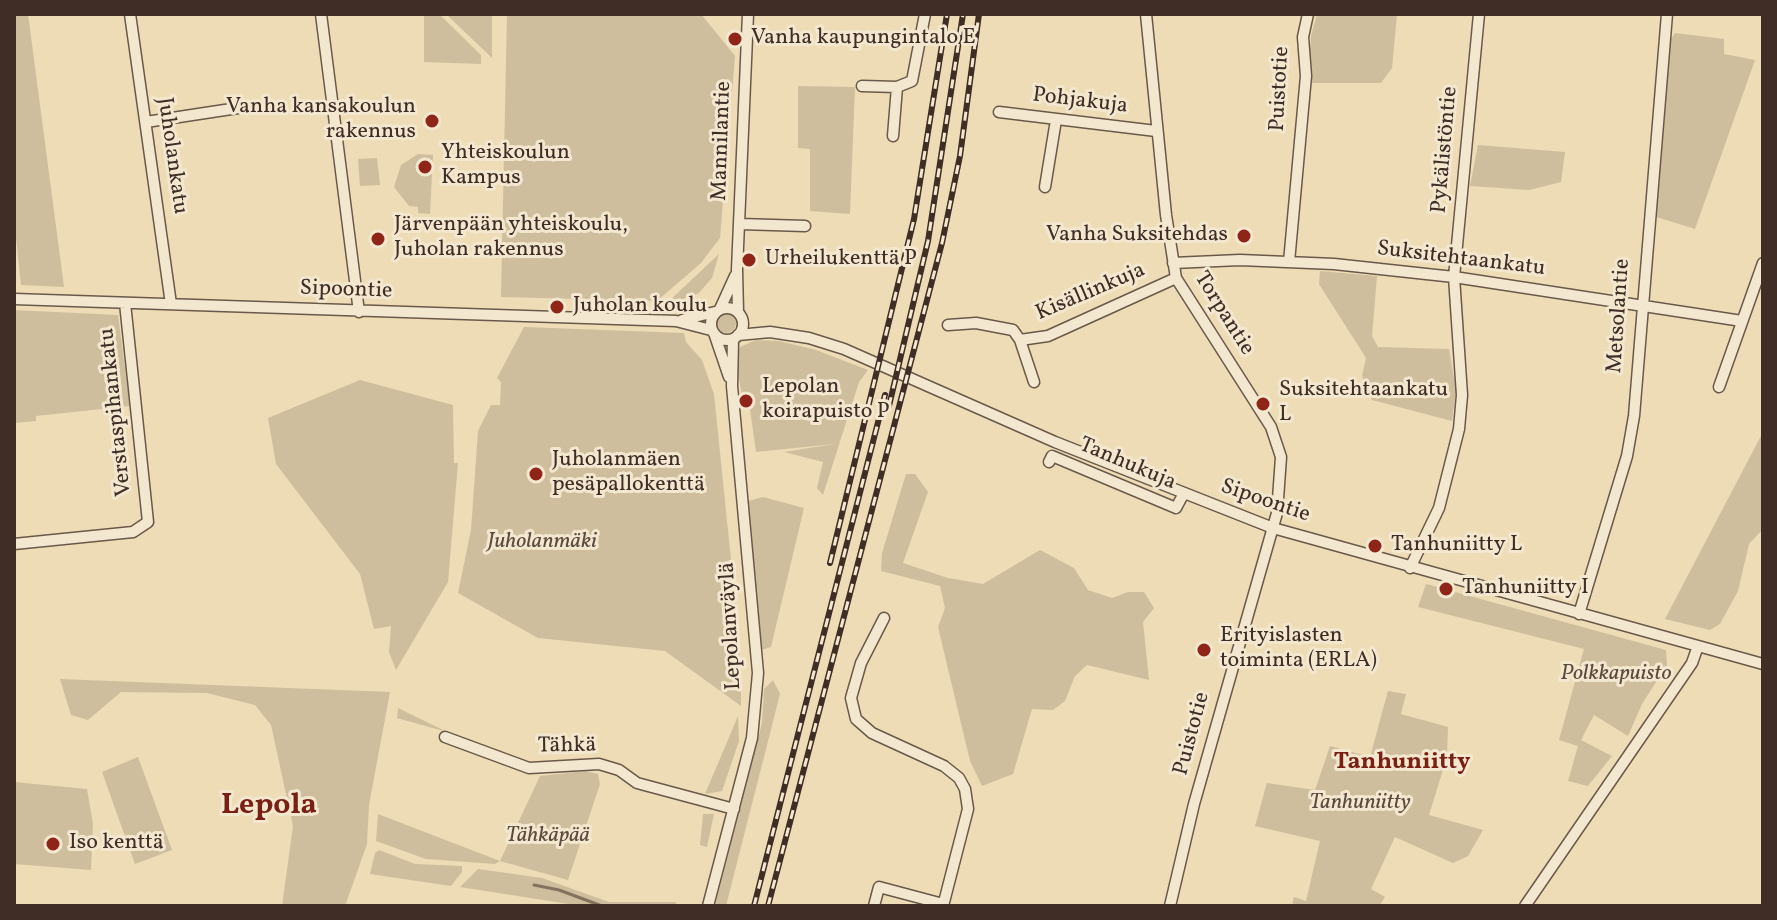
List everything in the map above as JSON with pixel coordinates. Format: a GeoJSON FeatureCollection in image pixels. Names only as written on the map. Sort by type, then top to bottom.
{"type":"FeatureCollection","features":[{"type":"Feature","properties":{"kind":"street","name":"Juholankatu"},"geometry":{"type":"LineString","coordinates":[[130,14],[171,304]]}},
{"type":"Feature","properties":{"kind":"street"},"geometry":{"type":"LineString","coordinates":[[321,14],[359,312]]}},
{"type":"Feature","properties":{"kind":"street","name":"Mannilantie"},"geometry":{"type":"LineString","coordinates":[[736,337],[740,315],[737,270],[748,14]]}},
{"type":"Feature","properties":{"kind":"street"},"geometry":{"type":"LineString","coordinates":[[862,86],[897,87],[912,81],[925,14]]}},
{"type":"Feature","properties":{"kind":"street","name":"Torpantie"},"geometry":{"type":"LineString","coordinates":[[1146,14],[1156,131],[1176,278],[1271,427],[1281,457],[1273,528]]}},
{"type":"Feature","properties":{"kind":"street","name":"Puistotie"},"geometry":{"type":"LineString","coordinates":[[1289,262],[1306,76],[1303,37],[1308,14]]}},
{"type":"Feature","properties":{"kind":"street","name":"Pykälistöntie"},"geometry":{"type":"LineString","coordinates":[[1410,568],[1439,508],[1459,429],[1462,395],[1454,277],[1479,14]]}},
{"type":"Feature","properties":{"kind":"street","name":"Metsolantie"},"geometry":{"type":"LineString","coordinates":[[1579,614],[1627,456],[1634,416],[1640,306],[1667,14]]}},
{"type":"Feature","properties":{"kind":"street"},"geometry":{"type":"LineString","coordinates":[[893,136],[897,87]]}},
{"type":"Feature","properties":{"kind":"street"},"geometry":{"type":"LineString","coordinates":[[146,122],[238,108]]}},
{"type":"Feature","properties":{"kind":"street","name":"Pohjakuja"},"geometry":{"type":"LineString","coordinates":[[999,112],[1156,131]]}},
{"type":"Feature","properties":{"kind":"street"},"geometry":{"type":"LineString","coordinates":[[1045,187],[1056,120]]}},
{"type":"Feature","properties":{"kind":"street"},"geometry":{"type":"LineString","coordinates":[[740,224],[805,226]]}},
{"type":"Feature","properties":{"kind":"street","name":"Suksitehtaankatu"},"geometry":{"type":"LineString","coordinates":[[1173,263],[1289,262],[1454,277],[1742,321]]}},
{"type":"Feature","properties":{"kind":"street"},"geometry":{"type":"LineString","coordinates":[[1719,387],[1763,263]]}},
{"type":"Feature","properties":{"kind":"street","name":"Mannilantie"},"geometry":{"type":"LineString","coordinates":[[713,333],[718,310],[737,270]]}},
{"type":"Feature","properties":{"kind":"street","name":"Kisällinkuja"},"geometry":{"type":"LineString","coordinates":[[1020,340],[1048,336],[1176,278]]}},
{"type":"Feature","properties":{"kind":"street","name":"Sipoontie"},"geometry":{"type":"LineString","coordinates":[[14,299],[676,321],[718,310],[740,315],[770,332]]}},
{"type":"Feature","properties":{"kind":"street","name":"Verstaspihankatu"},"geometry":{"type":"LineString","coordinates":[[14,544],[133,532],[148,522],[125,303]]}},
{"type":"Feature","properties":{"kind":"street","name":"Sipoontie"},"geometry":{"type":"LineString","coordinates":[[676,321],[736,337],[770,332],[809,338],[844,349],[1055,442],[1273,528],[1763,664]]}},
{"type":"Feature","properties":{"kind":"street","name":"Kisällinkuja"},"geometry":{"type":"LineString","coordinates":[[948,325],[976,323],[1013,330],[1020,340],[1034,382]]}},
{"type":"Feature","properties":{"kind":"street","name":"Lepolanväylä"},"geometry":{"type":"LineString","coordinates":[[713,333],[732,386]]}},
{"type":"Feature","properties":{"kind":"street","name":"Lepolanväylä"},"geometry":{"type":"LineString","coordinates":[[708,906],[752,738],[758,673],[732,386],[736,337]]}},
{"type":"Feature","properties":{"kind":"street","name":"Tanhukuja"},"geometry":{"type":"LineString","coordinates":[[1049,462],[1052,456],[1176,508],[1184,493]]}},
{"type":"Feature","properties":{"kind":"street","name":"Puistotie"},"geometry":{"type":"LineString","coordinates":[[1170,906],[1194,804],[1273,528]]}},
{"type":"Feature","properties":{"kind":"street"},"geometry":{"type":"LineString","coordinates":[[874,906],[879,887],[943,905],[968,809],[965,789],[959,778],[944,766],[872,733],[856,719],[851,698],[861,663],[884,618]]}},
{"type":"Feature","properties":{"kind":"street"},"geometry":{"type":"LineString","coordinates":[[1525,906],[1686,671],[1698,646]]}},
{"type":"Feature","properties":{"kind":"street","name":"Tähkä"},"geometry":{"type":"LineString","coordinates":[[445,737],[529,768],[599,764],[615,768],[637,783],[734,809]]}},
{"type":"Feature","properties":{"kind":"green space"},"geometry":{"type":"Polygon","coordinates":[[[14,14],[28,14],[64,287],[21,285],[14,219],[14,14]]]}},
{"type":"Feature","properties":{"kind":"green space"},"geometry":{"type":"Polygon","coordinates":[[[424,14],[439,14],[481,55],[481,64],[424,62],[424,14]]]}},
{"type":"Feature","properties":{"kind":"green space"},"geometry":{"type":"Polygon","coordinates":[[[446,14],[492,14],[492,58],[446,14]]]}},
{"type":"Feature","properties":{"kind":"green space"},"geometry":{"type":"Polygon","coordinates":[[[507,14],[701,14],[735,56],[720,238],[701,263],[657,301],[501,297],[507,14]]]}},
{"type":"Feature","properties":{"kind":"green space"},"geometry":{"type":"Polygon","coordinates":[[[1317,14],[1397,14],[1392,68],[1381,83],[1308,83],[1311,36],[1317,14]]]}},
{"type":"Feature","properties":{"kind":"green space"},"geometry":{"type":"Polygon","coordinates":[[[1675,33],[1724,39],[1724,54],[1755,60],[1695,229],[1653,216],[1669,42],[1675,33]]]}},
{"type":"Feature","properties":{"kind":"green space"},"geometry":{"type":"Polygon","coordinates":[[[798,86],[855,87],[850,214],[810,211],[810,149],[798,148],[798,86]]]}},
{"type":"Feature","properties":{"kind":"green space"},"geometry":{"type":"Polygon","coordinates":[[[1478,145],[1565,152],[1561,182],[1529,190],[1470,186],[1478,145]]]}},
{"type":"Feature","properties":{"kind":"green space"},"geometry":{"type":"Polygon","coordinates":[[[418,154],[433,155],[430,214],[418,213],[418,207],[409,206],[394,187],[401,165],[418,154]]]}},
{"type":"Feature","properties":{"kind":"green space"},"geometry":{"type":"Polygon","coordinates":[[[377,158],[380,185],[360,186],[358,159],[377,158]]]}},
{"type":"Feature","properties":{"kind":"green space"},"geometry":{"type":"Polygon","coordinates":[[[719,254],[712,278],[699,293],[684,301],[669,301],[719,254]]]}},
{"type":"Feature","properties":{"kind":"green space"},"geometry":{"type":"Polygon","coordinates":[[[1320,271],[1377,276],[1372,336],[1378,347],[1449,349],[1456,390],[1452,421],[1372,400],[1362,376],[1366,358],[1319,284],[1320,271]]]}},
{"type":"Feature","properties":{"kind":"green space"},"geometry":{"type":"Polygon","coordinates":[[[14,310],[118,315],[130,406],[36,416],[36,421],[14,423],[14,310]]]}},
{"type":"Feature","properties":{"kind":"green space"},"geometry":{"type":"Polygon","coordinates":[[[722,313],[730,313],[736,323],[730,333],[722,333],[716,327],[716,319],[722,313]]]}},
{"type":"Feature","properties":{"kind":"green space","name":"Juholanmäki"},"geometry":{"type":"Polygon","coordinates":[[[524,327],[684,333],[686,342],[702,360],[714,394],[738,628],[740,667],[731,670],[733,680],[741,678],[741,706],[665,651],[538,638],[458,593],[471,530],[478,431],[491,405],[500,405],[501,382],[497,378],[524,327]]]}},
{"type":"Feature","properties":{"kind":"green space"},"geometry":{"type":"Polygon","coordinates":[[[756,340],[779,341],[816,350],[868,370],[859,382],[823,495],[817,488],[823,462],[784,452],[834,444],[756,452],[748,395],[742,395],[735,359],[740,347],[756,340]]]}},
{"type":"Feature","properties":{"kind":"green space"},"geometry":{"type":"Polygon","coordinates":[[[360,380],[453,405],[454,463],[458,463],[448,582],[396,670],[389,652],[391,626],[374,629],[360,574],[276,464],[268,418],[360,380]]]}},
{"type":"Feature","properties":{"kind":"green space"},"geometry":{"type":"Polygon","coordinates":[[[1763,432],[1763,529],[1749,544],[1738,591],[1720,624],[1710,630],[1665,619],[1763,432]]]}},
{"type":"Feature","properties":{"kind":"green space"},"geometry":{"type":"Polygon","coordinates":[[[906,474],[915,474],[928,492],[903,563],[948,578],[983,584],[1040,550],[1074,568],[1088,590],[1112,598],[1128,592],[1144,592],[1154,608],[1143,622],[1149,680],[1087,665],[1075,676],[1065,701],[1053,710],[1032,709],[1013,774],[982,786],[970,761],[938,627],[945,608],[940,586],[881,571],[882,553],[906,474]]]}},
{"type":"Feature","properties":{"kind":"green space"},"geometry":{"type":"Polygon","coordinates":[[[763,497],[804,508],[771,647],[761,650],[748,501],[763,497]]]}},
{"type":"Feature","properties":{"kind":"green space","name":"Polkkapuisto"},"geometry":{"type":"Polygon","coordinates":[[[1426,584],[1666,650],[1667,665],[1642,704],[1628,736],[1594,715],[1581,740],[1612,756],[1588,786],[1568,781],[1578,746],[1559,740],[1584,649],[1418,607],[1426,584]]]}},
{"type":"Feature","properties":{"kind":"green space"},"geometry":{"type":"Polygon","coordinates":[[[60,679],[390,692],[369,805],[367,844],[345,906],[282,906],[293,826],[271,725],[255,705],[207,693],[121,692],[88,720],[71,715],[60,679]]]}},
{"type":"Feature","properties":{"kind":"green space"},"geometry":{"type":"Polygon","coordinates":[[[773,680],[780,694],[726,906],[715,906],[762,723],[764,689],[773,680]]]}},
{"type":"Feature","properties":{"kind":"green space","name":"Tanhuniitty"},"geometry":{"type":"Polygon","coordinates":[[[1388,691],[1406,694],[1401,714],[1448,727],[1447,757],[1429,815],[1483,830],[1468,856],[1453,863],[1395,837],[1371,889],[1385,897],[1379,906],[1292,906],[1294,897],[1306,901],[1320,841],[1255,826],[1267,783],[1315,790],[1330,746],[1370,757],[1388,691]]]}},
{"type":"Feature","properties":{"kind":"green space"},"geometry":{"type":"Polygon","coordinates":[[[398,708],[447,732],[397,718],[398,708]]]}},
{"type":"Feature","properties":{"kind":"green space"},"geometry":{"type":"Polygon","coordinates":[[[738,716],[739,741],[722,791],[705,794],[738,716]]]}},
{"type":"Feature","properties":{"kind":"green space"},"geometry":{"type":"Polygon","coordinates":[[[138,757],[172,850],[135,864],[102,772],[138,757]]]}},
{"type":"Feature","properties":{"kind":"green space","name":"Tähkäpää"},"geometry":{"type":"Polygon","coordinates":[[[585,771],[598,774],[600,784],[568,880],[500,861],[540,776],[585,771]]]}},
{"type":"Feature","properties":{"kind":"green space","name":"Iso kenttä"},"geometry":{"type":"Polygon","coordinates":[[[14,782],[87,789],[93,824],[91,870],[14,864],[14,782]]]}},
{"type":"Feature","properties":{"kind":"green space"},"geometry":{"type":"Polygon","coordinates":[[[378,814],[500,861],[495,864],[426,859],[376,841],[378,814]]]}},
{"type":"Feature","properties":{"kind":"green space"},"geometry":{"type":"Polygon","coordinates":[[[703,814],[714,814],[707,847],[700,845],[703,814]]]}},
{"type":"Feature","properties":{"kind":"green space"},"geometry":{"type":"Polygon","coordinates":[[[379,850],[415,864],[462,866],[462,872],[451,886],[370,874],[375,853],[379,850]]]}},
{"type":"Feature","properties":{"kind":"green space"},"geometry":{"type":"Polygon","coordinates":[[[478,869],[542,878],[609,902],[676,902],[676,906],[581,906],[460,887],[478,869]]]}},
{"type":"Feature","properties":{"kind":"waterway"},"geometry":{"type":"LineString","coordinates":[[534,885],[559,890],[602,906]]}},
{"type":"Feature","properties":{"kind":"railway"},"geometry":{"type":"LineString","coordinates":[[830,563],[914,219],[947,14]]}},
{"type":"Feature","properties":{"kind":"railway"},"geometry":{"type":"LineString","coordinates":[[889,406],[928,241],[963,14]]}},
{"type":"Feature","properties":{"kind":"railway"},"geometry":{"type":"LineString","coordinates":[[768,906],[942,243],[960,156],[979,14]]}},
{"type":"Feature","properties":{"kind":"railway"},"geometry":{"type":"LineString","coordinates":[[754,906],[885,395]]}},
{"type":"Feature","properties":{"kind":"place","name":"Vanha kaupungintalo E"},"geometry":{"type":"Point","coordinates":[735,39]}},
{"type":"Feature","properties":{"kind":"place","name":"Vanha kansakoulun rakennus"},"geometry":{"type":"Point","coordinates":[432,121]}},
{"type":"Feature","properties":{"kind":"place","name":"Yhteiskoulun Kampus"},"geometry":{"type":"Point","coordinates":[425,167]}},
{"type":"Feature","properties":{"kind":"place","name":"Vanha Suksitehdas"},"geometry":{"type":"Point","coordinates":[1244,236]}},
{"type":"Feature","properties":{"kind":"place","name":"Järvenpään yhteiskoulu, Juholan rakennus"},"geometry":{"type":"Point","coordinates":[378,239]}},
{"type":"Feature","properties":{"kind":"place","name":"Urheilukenttä P"},"geometry":{"type":"Point","coordinates":[749,260]}},
{"type":"Feature","properties":{"kind":"place","name":"Juholan koulu"},"geometry":{"type":"Point","coordinates":[557,307]}},
{"type":"Feature","properties":{"kind":"place","name":"Lepolan koirapuisto P"},"geometry":{"type":"Point","coordinates":[746,401]}},
{"type":"Feature","properties":{"kind":"place","name":"Suksitehtaankatu L"},"geometry":{"type":"Point","coordinates":[1263,404]}},
{"type":"Feature","properties":{"kind":"place","name":"Juholanmäen pesäpallokenttä"},"geometry":{"type":"Point","coordinates":[536,474]}},
{"type":"Feature","properties":{"kind":"place","name":"Tanhuniitty L"},"geometry":{"type":"Point","coordinates":[1375,546]}},
{"type":"Feature","properties":{"kind":"place","name":"Tanhuniitty I"},"geometry":{"type":"Point","coordinates":[1446,589]}},
{"type":"Feature","properties":{"kind":"place","name":"Erityislasten toiminta (ERLA)"},"geometry":{"type":"Point","coordinates":[1204,650]}},
{"type":"Feature","properties":{"kind":"place","name":"Iso kenttä"},"geometry":{"type":"Point","coordinates":[53,844]}},
{"type":"Feature","properties":{"kind":"district","name":"Tanhuniitty"},"geometry":{"type":"Point","coordinates":[1402,764]}},
{"type":"Feature","properties":{"kind":"district","name":"Lepola"},"geometry":{"type":"Point","coordinates":[269,807]}}]}
